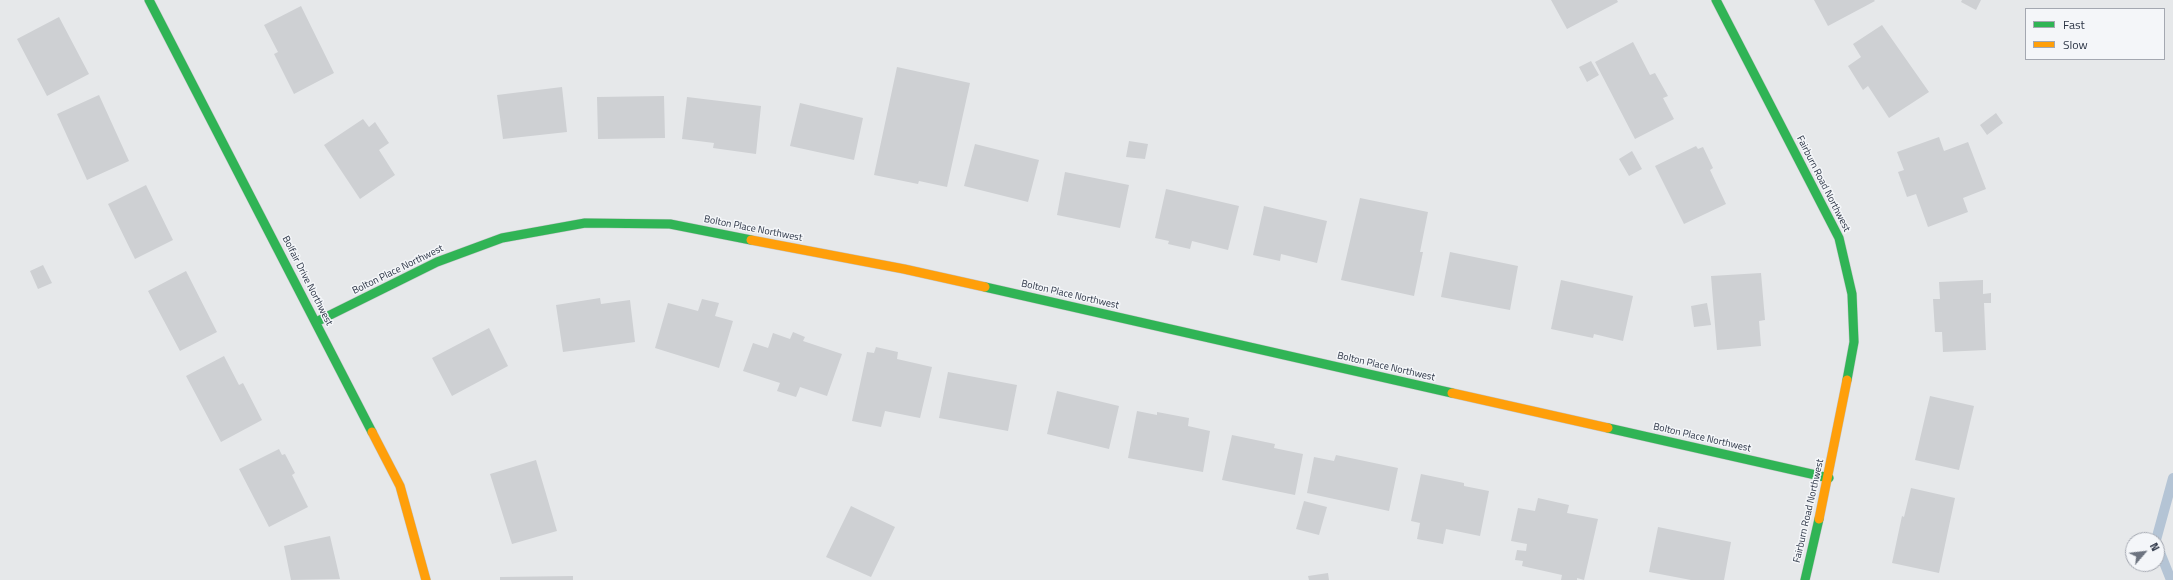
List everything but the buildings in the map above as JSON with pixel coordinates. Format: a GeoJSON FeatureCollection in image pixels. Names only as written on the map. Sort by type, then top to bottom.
{"type":"FeatureCollection","features":[{"type":"Feature","properties":{"kind":"street","name":"Bolfair Drive Northwest"},"geometry":{"type":"LineString","coordinates":[[149,0],[400,486],[426,580]]}},
{"type":"Feature","properties":{"kind":"street","name":"Fairburn Road Northwest"},"geometry":{"type":"LineString","coordinates":[[1716,0],[1839,238],[1850,287],[1854,342],[1829,478],[1805,580]]}},
{"type":"Feature","properties":{"kind":"street","name":"Bolton Place Northwest"},"geometry":{"type":"LineString","coordinates":[[316,322],[437,262],[502,238],[585,223],[670,224],[904,269],[1829,478]]}},
{"type":"Feature","properties":{"kind":"waterway"},"geometry":{"type":"LineString","coordinates":[[2158,532],[2173,478]]}},
{"type":"Feature","properties":{"kind":"waterway"},"geometry":{"type":"LineString","coordinates":[[2165,565],[2171,580]]}},
{"type":"Feature","properties":{"kind":"traffic: fast"},"geometry":{"type":"LineString","coordinates":[[149,0],[372,432]]}},
{"type":"Feature","properties":{"kind":"traffic: fast"},"geometry":{"type":"LineString","coordinates":[[1716,0],[1839,238],[1852,294],[1854,342],[1847,380]]}},
{"type":"Feature","properties":{"kind":"traffic: fast"},"geometry":{"type":"LineString","coordinates":[[316,322],[437,262],[502,238],[585,223],[670,224],[751,240]]}},
{"type":"Feature","properties":{"kind":"traffic: fast"},"geometry":{"type":"LineString","coordinates":[[985,287],[1452,393]]}},
{"type":"Feature","properties":{"kind":"traffic: fast"},"geometry":{"type":"LineString","coordinates":[[1608,428],[1829,478]]}},
{"type":"Feature","properties":{"kind":"traffic: fast"},"geometry":{"type":"LineString","coordinates":[[1805,580],[1819,519]]}},
{"type":"Feature","properties":{"kind":"traffic: slow"},"geometry":{"type":"LineString","coordinates":[[751,240],[904,269],[985,287]]}},
{"type":"Feature","properties":{"kind":"traffic: slow"},"geometry":{"type":"LineString","coordinates":[[1819,519],[1847,380]]}},
{"type":"Feature","properties":{"kind":"traffic: slow"},"geometry":{"type":"LineString","coordinates":[[1452,393],[1608,428]]}},
{"type":"Feature","properties":{"kind":"traffic: slow"},"geometry":{"type":"LineString","coordinates":[[372,432],[400,486],[426,580]]}}]}
